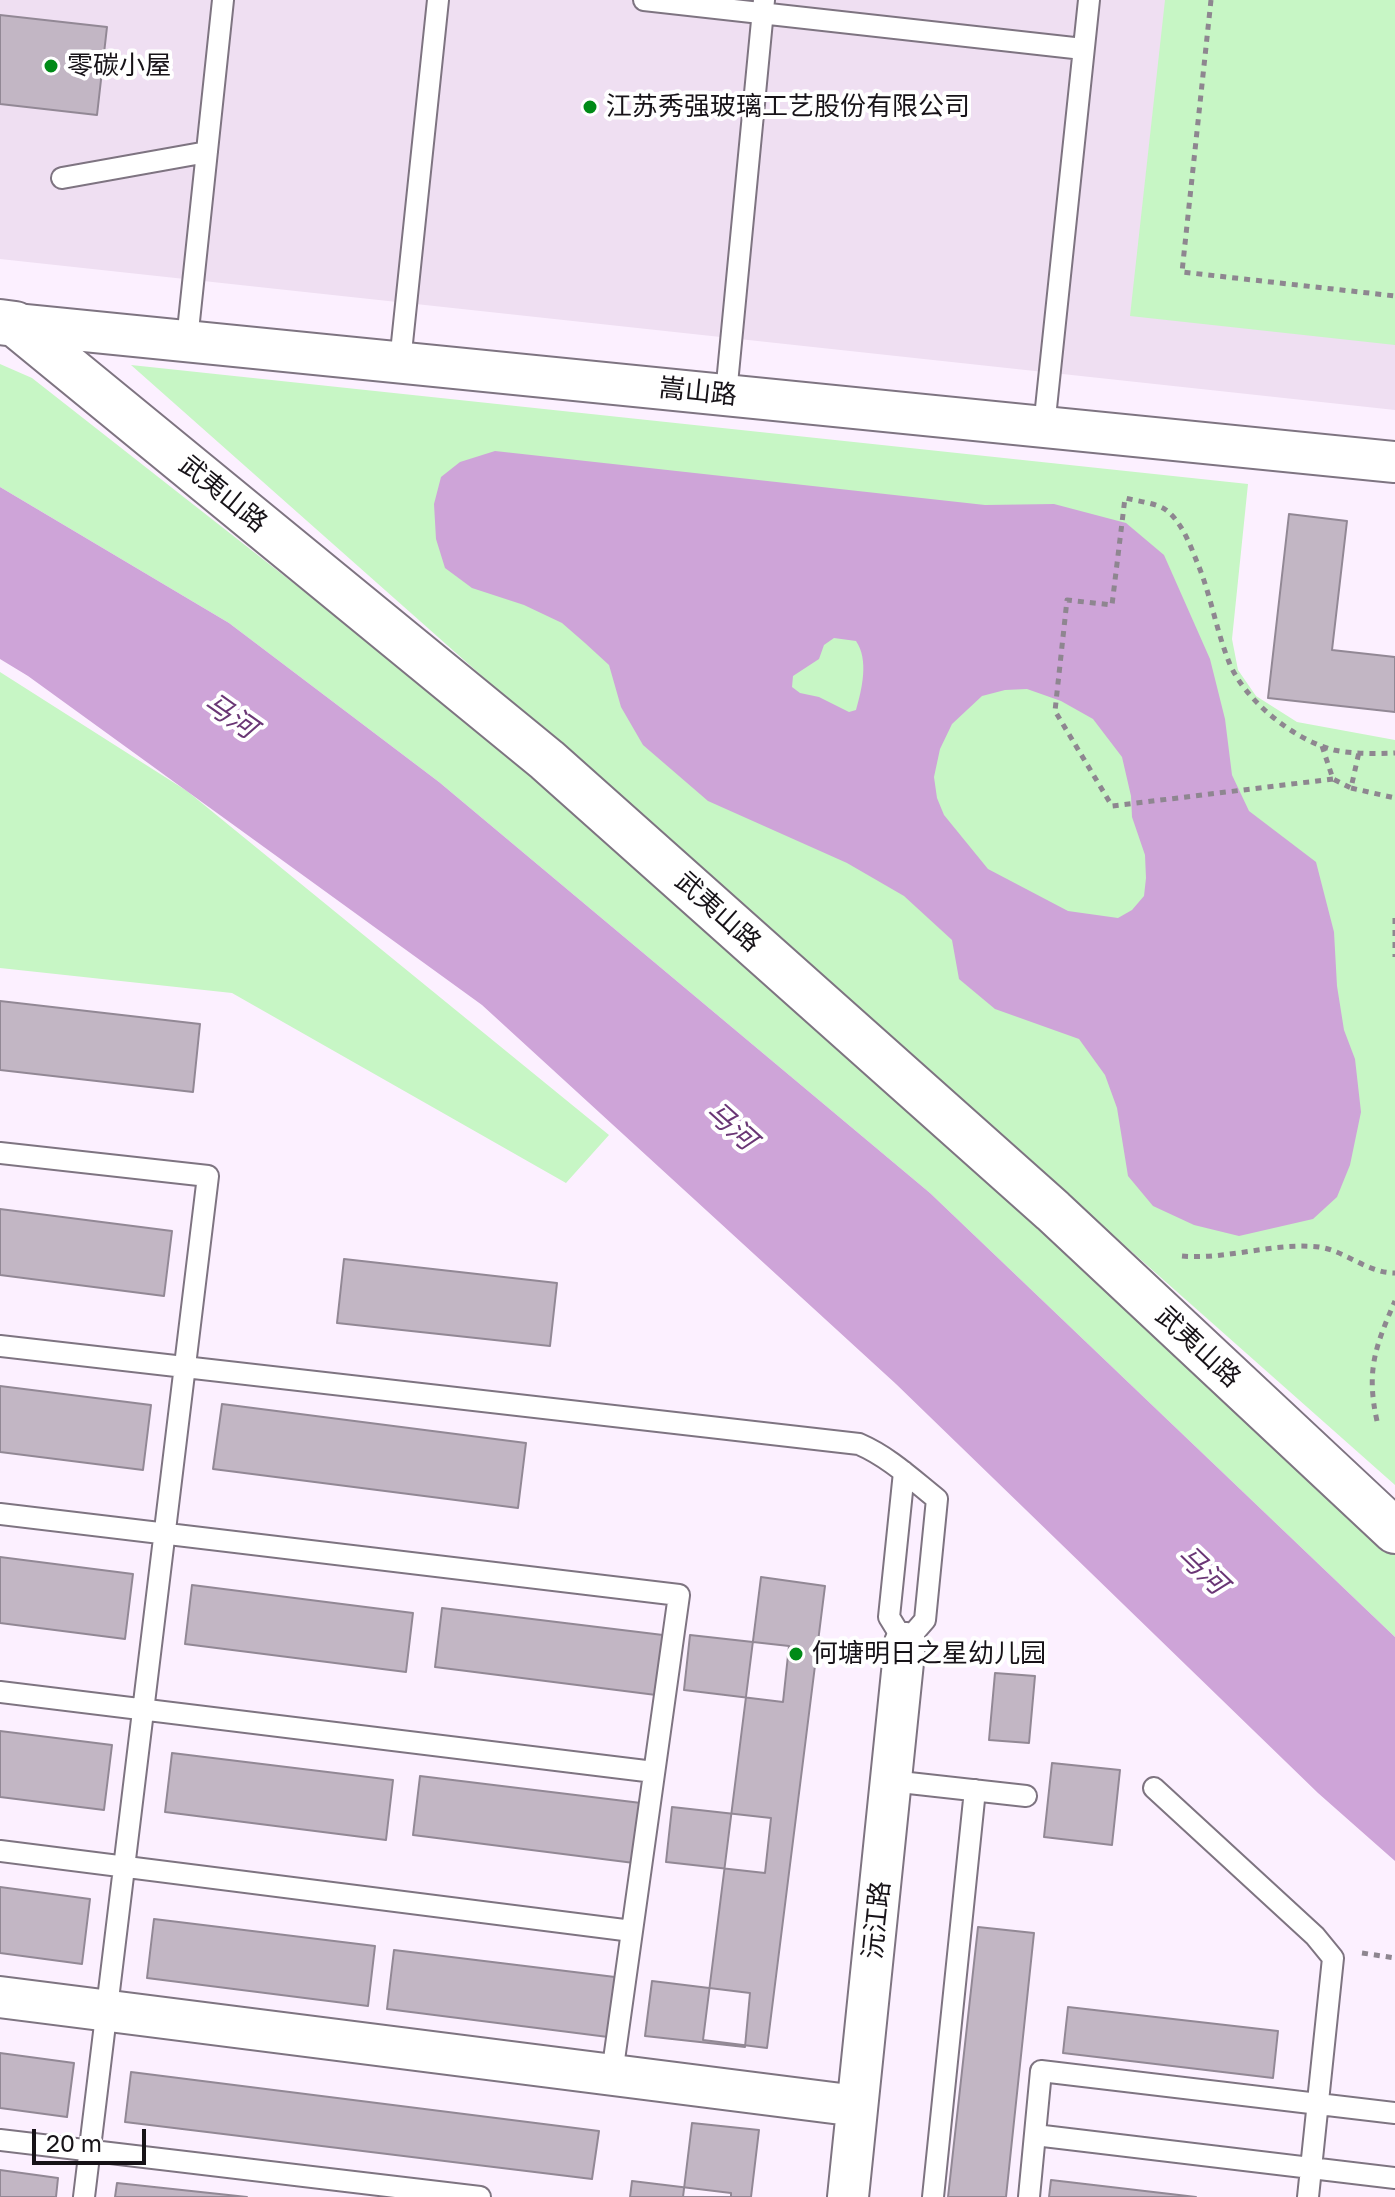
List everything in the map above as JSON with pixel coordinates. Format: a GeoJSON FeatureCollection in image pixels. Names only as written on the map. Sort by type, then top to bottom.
{"type":"FeatureCollection","features":[{"type":"Feature","properties":{"kind":"street","name":"嵩山路"},"geometry":{"type":"LineString","coordinates":[[7,323],[1395,462]]}},
{"type":"Feature","properties":{"kind":"street","name":"武夷山路"},"geometry":{"type":"LineString","coordinates":[[7,323],[547,760],[1053,1211],[1395,1531]]}},
{"type":"Feature","properties":{"kind":"street","name":"沅江路"},"geometry":{"type":"LineString","coordinates":[[848,2197],[905,1643]]}},
{"type":"Feature","properties":{"kind":"street"},"geometry":{"type":"LineString","coordinates":[[0,1997],[857,2106]]}},
{"type":"Feature","properties":{"kind":"lane"},"geometry":{"type":"LineString","coordinates":[[187,340],[223,0]]}},
{"type":"Feature","properties":{"kind":"lane"},"geometry":{"type":"LineString","coordinates":[[400,362],[438,0]]}},
{"type":"Feature","properties":{"kind":"lane"},"geometry":{"type":"LineString","coordinates":[[644,0],[763,7],[1083,49]]}},
{"type":"Feature","properties":{"kind":"lane"},"geometry":{"type":"LineString","coordinates":[[1044,427],[1089,0]]}},
{"type":"Feature","properties":{"kind":"lane"},"geometry":{"type":"LineString","coordinates":[[726,394],[763,7]]}},
{"type":"Feature","properties":{"kind":"lane"},"geometry":{"type":"LineString","coordinates":[[62,178],[207,152]]}},
{"type":"Feature","properties":{"kind":"lane"},"geometry":{"type":"LineString","coordinates":[[0,1153],[208,1176],[84,2197]]}},
{"type":"Feature","properties":{"kind":"lane"},"geometry":{"type":"LineString","coordinates":[[0,1346],[859,1444],[881,1453],[937,1499],[925,1620],[905,1643],[889,1617],[904,1472]]}},
{"type":"Feature","properties":{"kind":"lane"},"geometry":{"type":"LineString","coordinates":[[0,1514],[679,1595],[612,2074]]}},
{"type":"Feature","properties":{"kind":"lane"},"geometry":{"type":"LineString","coordinates":[[0,1692],[654,1772]]}},
{"type":"Feature","properties":{"kind":"lane"},"geometry":{"type":"LineString","coordinates":[[891,1781],[1026,1796]]}},
{"type":"Feature","properties":{"kind":"lane"},"geometry":{"type":"LineString","coordinates":[[1154,1788],[1315,1936],[1333,1958],[1308,2197]]}},
{"type":"Feature","properties":{"kind":"lane"},"geometry":{"type":"LineString","coordinates":[[933,2197],[975,1790]]}},
{"type":"Feature","properties":{"kind":"lane"},"geometry":{"type":"LineString","coordinates":[[0,1851],[632,1931]]}},
{"type":"Feature","properties":{"kind":"lane"},"geometry":{"type":"LineString","coordinates":[[1029,2197],[1041,2071],[1395,2113]]}},
{"type":"Feature","properties":{"kind":"lane"},"geometry":{"type":"LineString","coordinates":[[1035,2135],[1395,2178]]}},
{"type":"Feature","properties":{"kind":"lane"},"geometry":{"type":"LineString","coordinates":[[0,2140],[480,2197]]}},
{"type":"Feature","properties":{"kind":"path"},"geometry":{"type":"LineString","coordinates":[[1211,0],[1182,272],[1395,296]]}},
{"type":"Feature","properties":{"kind":"path"},"geometry":{"type":"LineString","coordinates":[[1395,753],[1332,750],[1294,732],[1253,700],[1240,685],[1228,660],[1202,574],[1186,537],[1165,509],[1125,498],[1112,605],[1067,600],[1055,711],[1112,806],[1333,779],[1351,788],[1395,798]]}},
{"type":"Feature","properties":{"kind":"path"},"geometry":{"type":"LineString","coordinates":[[1322,745],[1333,779]]}},
{"type":"Feature","properties":{"kind":"path"},"geometry":{"type":"LineString","coordinates":[[1351,788],[1359,752]]}},
{"type":"Feature","properties":{"kind":"path"},"geometry":{"type":"LineString","coordinates":[[1395,918],[1395,957]]}},
{"type":"Feature","properties":{"kind":"path"},"geometry":{"type":"LineString","coordinates":[[1182,1256],[1209,1258],[1300,1246],[1323,1248],[1381,1273],[1395,1273]]}},
{"type":"Feature","properties":{"kind":"path"},"geometry":{"type":"LineString","coordinates":[[1377,1421],[1371,1374],[1379,1337],[1395,1301]]}},
{"type":"Feature","properties":{"kind":"shaded area"},"geometry":{"type":"Polygon","coordinates":[[[0,0],[1395,0],[1395,410],[0,259],[0,0]]]}},
{"type":"Feature","properties":{"kind":"green space"},"geometry":{"type":"Polygon","coordinates":[[[1165,0],[1395,0],[1395,345],[1130,316],[1165,0]]]}},
{"type":"Feature","properties":{"kind":"green space"},"geometry":{"type":"Polygon","coordinates":[[[0,364],[32,378],[635,851],[1229,1397],[1395,1554],[1395,1637],[930,1193],[439,782],[229,623],[0,487],[0,364]]]}},
{"type":"Feature","properties":{"kind":"green space"},"geometry":{"type":"Polygon","coordinates":[[[131,365],[1248,484],[1232,639],[1238,670],[1256,696],[1297,722],[1395,740],[1395,1485],[131,365]]]}},
{"type":"Feature","properties":{"kind":"green space"},"geometry":{"type":"Polygon","coordinates":[[[0,672],[187,791],[609,1135],[566,1183],[232,993],[0,968],[0,672]]]}},
{"type":"Feature","properties":{"kind":"water"},"geometry":{"type":"Polygon","coordinates":[[[495,451],[985,505],[1054,504],[1126,523],[1164,555],[1210,659],[1225,719],[1232,775],[1249,811],[1316,862],[1334,932],[1337,986],[1344,1030],[1355,1059],[1361,1112],[1350,1165],[1337,1197],[1313,1219],[1239,1236],[1194,1225],[1153,1206],[1128,1176],[1117,1108],[1105,1075],[1079,1039],[995,1009],[959,979],[952,940],[904,896],[847,863],[708,801],[643,745],[621,707],[609,665],[585,643],[562,623],[524,605],[472,588],[445,568],[436,539],[434,504],[441,477],[460,462],[495,451]],[[834,638],[824,645],[819,659],[793,676],[792,687],[849,712],[856,710],[858,702],[863,675],[862,657],[856,641],[834,638]],[[1027,689],[982,696],[952,724],[940,749],[934,777],[937,798],[944,815],[988,869],[1068,911],[1118,918],[1132,910],[1144,896],[1146,878],[1145,855],[1132,817],[1131,796],[1122,757],[1093,719],[1061,701],[1027,689]]]}},
{"type":"Feature","properties":{"kind":"water","name":"马河"},"geometry":{"type":"Polygon","coordinates":[[[0,487],[229,623],[439,782],[930,1193],[1395,1637],[1395,1861],[1318,1793],[896,1384],[482,1005],[28,676],[0,659],[0,487]]]}},
{"type":"Feature","properties":{"kind":"building","name":"零碳小屋"},"geometry":{"type":"Polygon","coordinates":[[[0,15],[107,27],[97,115],[0,104],[0,15]]]}},
{"type":"Feature","properties":{"kind":"building"},"geometry":{"type":"Polygon","coordinates":[[[1289,514],[1347,521],[1332,650],[1395,657],[1395,712],[1268,698],[1289,514]]]}},
{"type":"Feature","properties":{"kind":"building"},"geometry":{"type":"Polygon","coordinates":[[[0,1001],[200,1024],[193,1092],[0,1070],[0,1001]]]}},
{"type":"Feature","properties":{"kind":"building"},"geometry":{"type":"Polygon","coordinates":[[[0,1209],[172,1231],[164,1296],[0,1275],[0,1209]]]}},
{"type":"Feature","properties":{"kind":"building"},"geometry":{"type":"Polygon","coordinates":[[[344,1259],[557,1283],[550,1346],[337,1323],[344,1259]]]}},
{"type":"Feature","properties":{"kind":"building"},"geometry":{"type":"Polygon","coordinates":[[[0,1386],[151,1405],[143,1470],[0,1452],[0,1386]]]}},
{"type":"Feature","properties":{"kind":"building"},"geometry":{"type":"Polygon","coordinates":[[[222,1404],[526,1443],[518,1508],[213,1469],[222,1404]]]}},
{"type":"Feature","properties":{"kind":"building"},"geometry":{"type":"Polygon","coordinates":[[[0,1557],[133,1574],[125,1639],[0,1623],[0,1557]]]}},
{"type":"Feature","properties":{"kind":"building"},"geometry":{"type":"Polygon","coordinates":[[[761,1577],[825,1586],[767,2048],[703,2040],[761,1577]]]}},
{"type":"Feature","properties":{"kind":"building"},"geometry":{"type":"Polygon","coordinates":[[[192,1585],[413,1613],[406,1672],[185,1644],[192,1585]]]}},
{"type":"Feature","properties":{"kind":"building"},"geometry":{"type":"Polygon","coordinates":[[[442,1608],[663,1635],[656,1695],[435,1667],[442,1608]]]}},
{"type":"Feature","properties":{"kind":"building"},"geometry":{"type":"Polygon","coordinates":[[[690,1635],[789,1646],[783,1702],[684,1690],[690,1635]]]}},
{"type":"Feature","properties":{"kind":"building"},"geometry":{"type":"Polygon","coordinates":[[[995,1673],[1035,1676],[1029,1743],[989,1740],[995,1673]]]}},
{"type":"Feature","properties":{"kind":"building"},"geometry":{"type":"Polygon","coordinates":[[[0,1731],[112,1745],[104,1810],[0,1797],[0,1731]]]}},
{"type":"Feature","properties":{"kind":"building"},"geometry":{"type":"Polygon","coordinates":[[[172,1753],[393,1780],[386,1840],[165,1812],[172,1753]]]}},
{"type":"Feature","properties":{"kind":"building"},"geometry":{"type":"Polygon","coordinates":[[[1052,1763],[1120,1770],[1112,1845],[1044,1837],[1052,1763]]]}},
{"type":"Feature","properties":{"kind":"building"},"geometry":{"type":"Polygon","coordinates":[[[420,1776],[641,1803],[634,1863],[413,1835],[420,1776]]]}},
{"type":"Feature","properties":{"kind":"building"},"geometry":{"type":"Polygon","coordinates":[[[672,1807],[771,1818],[765,1873],[666,1862],[672,1807]]]}},
{"type":"Feature","properties":{"kind":"building"},"geometry":{"type":"Polygon","coordinates":[[[0,1887],[90,1899],[82,1964],[0,1953],[0,1887]]]}},
{"type":"Feature","properties":{"kind":"building"},"geometry":{"type":"Polygon","coordinates":[[[154,1919],[375,1946],[368,2006],[147,1978],[154,1919]]]}},
{"type":"Feature","properties":{"kind":"building"},"geometry":{"type":"Polygon","coordinates":[[[978,1927],[1034,1933],[1006,2197],[948,2197],[978,1927]]]}},
{"type":"Feature","properties":{"kind":"building"},"geometry":{"type":"Polygon","coordinates":[[[394,1950],[615,1977],[608,2037],[387,2009],[394,1950]]]}},
{"type":"Feature","properties":{"kind":"building"},"geometry":{"type":"Polygon","coordinates":[[[652,1981],[750,1993],[745,2047],[645,2036],[652,1981]]]}},
{"type":"Feature","properties":{"kind":"building"},"geometry":{"type":"Polygon","coordinates":[[[1068,2007],[1278,2031],[1273,2078],[1063,2053],[1068,2007]]]}},
{"type":"Feature","properties":{"kind":"building"},"geometry":{"type":"Polygon","coordinates":[[[0,2053],[74,2063],[67,2117],[0,2108],[0,2053]]]}},
{"type":"Feature","properties":{"kind":"building"},"geometry":{"type":"Polygon","coordinates":[[[131,2072],[599,2131],[592,2179],[125,2122],[131,2072]]]}},
{"type":"Feature","properties":{"kind":"building"},"geometry":{"type":"Polygon","coordinates":[[[692,2123],[759,2130],[751,2197],[683,2197],[692,2123]]]}},
{"type":"Feature","properties":{"kind":"building"},"geometry":{"type":"Polygon","coordinates":[[[0,2170],[58,2178],[56,2197],[0,2197],[0,2170]]]}},
{"type":"Feature","properties":{"kind":"building"},"geometry":{"type":"Polygon","coordinates":[[[1051,2180],[1196,2197],[1049,2197],[1051,2180]]]}},
{"type":"Feature","properties":{"kind":"building"},"geometry":{"type":"Polygon","coordinates":[[[632,2181],[731,2193],[731,2197],[630,2197],[632,2181]]]}},
{"type":"Feature","properties":{"kind":"building"},"geometry":{"type":"Polygon","coordinates":[[[117,2183],[247,2197],[115,2197],[117,2183]]]}},
{"type":"Feature","properties":{"kind":"place","name":"零碳小屋"},"geometry":{"type":"Point","coordinates":[51,66]}},
{"type":"Feature","properties":{"kind":"place","name":"江苏秀强玻璃工艺股份有限公司"},"geometry":{"type":"Point","coordinates":[590,107]}},
{"type":"Feature","properties":{"kind":"place","name":"何塘明日之星幼儿园"},"geometry":{"type":"Point","coordinates":[796,1654]}}]}
